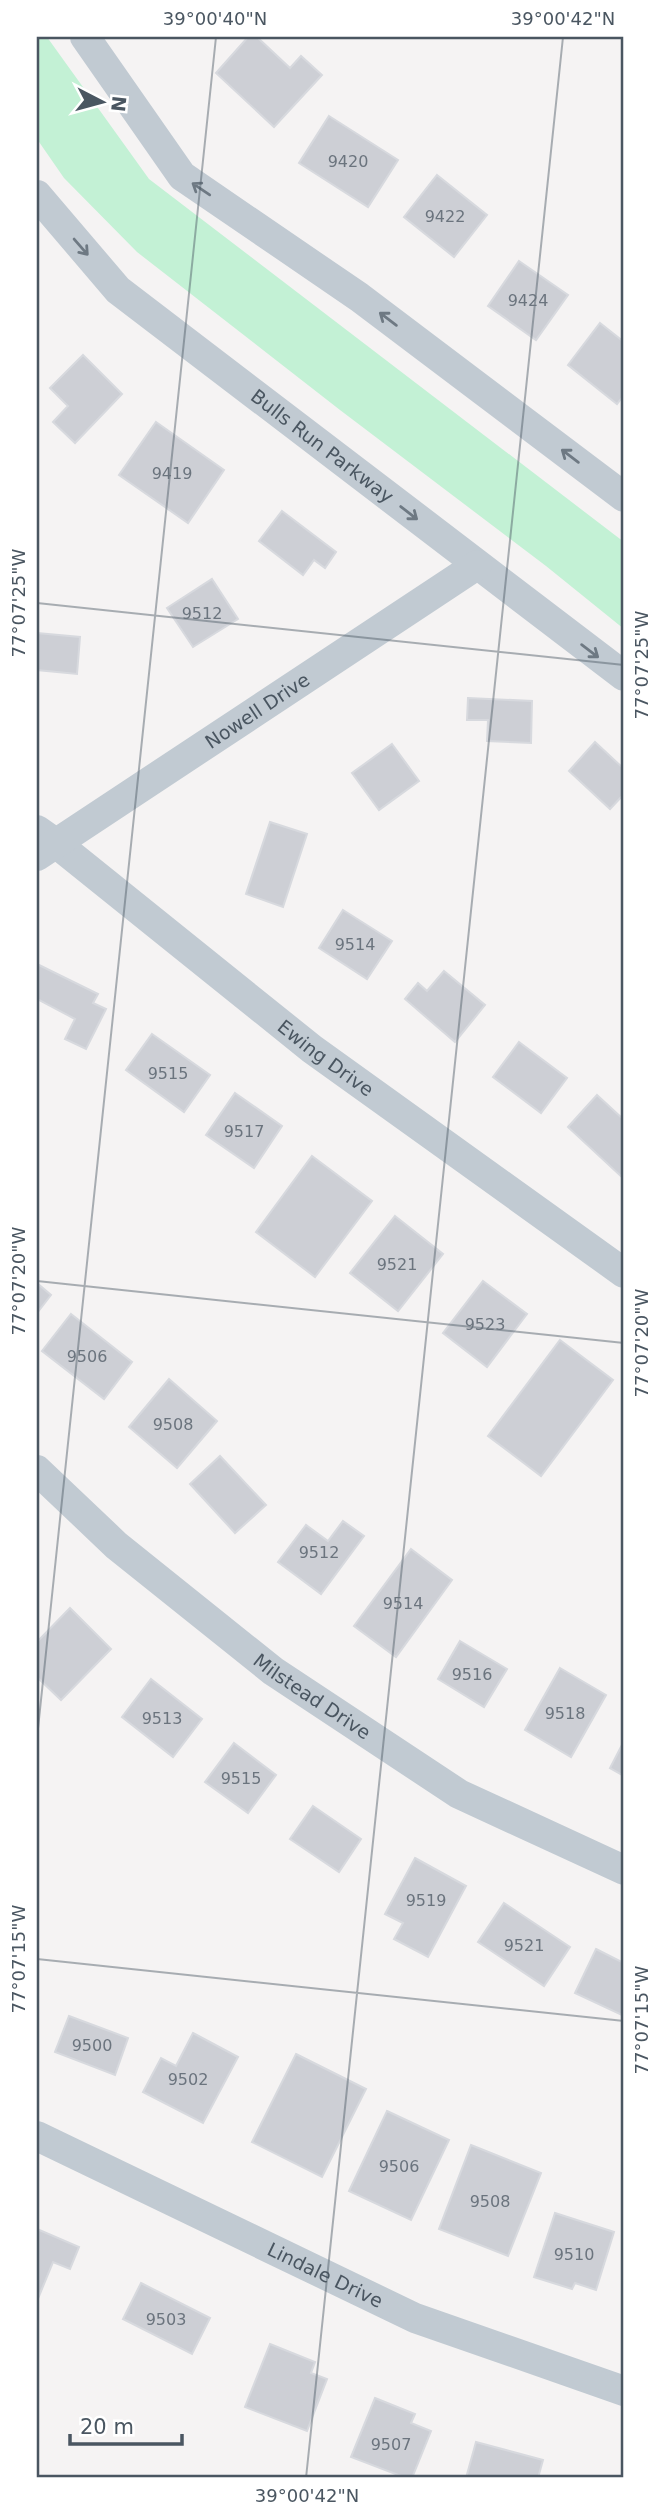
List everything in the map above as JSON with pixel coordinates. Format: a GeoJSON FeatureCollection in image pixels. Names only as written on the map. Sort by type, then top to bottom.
{"type":"FeatureCollection","features":[{"type":"Feature","properties":{"kind":"street"},"geometry":{"type":"LineString","coordinates":[[85,37],[182,176],[359,298],[624,497]]}},
{"type":"Feature","properties":{"kind":"street","name":"Bulls Run Parkway"},"geometry":{"type":"LineString","coordinates":[[37,195],[118,290],[624,676]]}},
{"type":"Feature","properties":{"kind":"street","name":"Nowell Drive"},"geometry":{"type":"LineString","coordinates":[[43,843],[477,565]]}},
{"type":"Feature","properties":{"kind":"street","name":"Ewing Drive"},"geometry":{"type":"LineString","coordinates":[[43,843],[312,1049],[624,1273]]}},
{"type":"Feature","properties":{"kind":"street","name":"Milstead Drive"},"geometry":{"type":"LineString","coordinates":[[37,1470],[117,1546],[273,1671],[459,1794],[624,1870]]}},
{"type":"Feature","properties":{"kind":"street","name":"Lindale Drive"},"geometry":{"type":"LineString","coordinates":[[37,2136],[415,2318],[624,2391]]}},
{"type":"Feature","properties":{"kind":"green space"},"geometry":{"type":"Polygon","coordinates":[[[37,37],[47,37],[149,179],[624,542],[624,629],[137,252],[64,178],[37,139],[37,37]]]}},
{"type":"Feature","properties":{"kind":"building"},"geometry":{"type":"Polygon","coordinates":[[[248,37],[257,37],[290,68],[301,56],[322,75],[274,127],[216,73],[248,37]]]}},
{"type":"Feature","properties":{"kind":"building"},"geometry":{"type":"Polygon","coordinates":[[[329,116],[398,160],[368,207],[299,163],[329,116]]]}},
{"type":"Feature","properties":{"kind":"building"},"geometry":{"type":"Polygon","coordinates":[[[437,175],[487,215],[454,257],[404,217],[437,175]]]}},
{"type":"Feature","properties":{"kind":"building"},"geometry":{"type":"Polygon","coordinates":[[[519,261],[568,295],[536,340],[488,306],[519,261]]]}},
{"type":"Feature","properties":{"kind":"building"},"geometry":{"type":"Polygon","coordinates":[[[600,323],[624,342],[624,395],[617,404],[568,365],[600,323]]]}},
{"type":"Feature","properties":{"kind":"building"},"geometry":{"type":"Polygon","coordinates":[[[83,355],[122,394],[75,443],[53,422],[68,406],[50,388],[83,355]]]}},
{"type":"Feature","properties":{"kind":"building"},"geometry":{"type":"Polygon","coordinates":[[[156,422],[224,470],[188,523],[119,475],[156,422]]]}},
{"type":"Feature","properties":{"kind":"building"},"geometry":{"type":"Polygon","coordinates":[[[282,511],[336,552],[325,568],[314,560],[303,575],[259,541],[282,511]]]}},
{"type":"Feature","properties":{"kind":"building"},"geometry":{"type":"Polygon","coordinates":[[[212,579],[238,619],[193,647],[167,608],[212,579]]]}},
{"type":"Feature","properties":{"kind":"building"},"geometry":{"type":"Polygon","coordinates":[[[37,633],[80,637],[77,674],[37,670],[37,633]]]}},
{"type":"Feature","properties":{"kind":"building"},"geometry":{"type":"Polygon","coordinates":[[[468,698],[532,701],[531,743],[487,741],[488,720],[467,720],[468,698]]]}},
{"type":"Feature","properties":{"kind":"building"},"geometry":{"type":"Polygon","coordinates":[[[595,742],[624,769],[624,794],[610,809],[569,771],[595,742]]]}},
{"type":"Feature","properties":{"kind":"building"},"geometry":{"type":"Polygon","coordinates":[[[392,744],[419,781],[379,810],[352,773],[392,744]]]}},
{"type":"Feature","properties":{"kind":"building"},"geometry":{"type":"Polygon","coordinates":[[[270,822],[307,834],[283,907],[246,894],[270,822]]]}},
{"type":"Feature","properties":{"kind":"building"},"geometry":{"type":"Polygon","coordinates":[[[343,910],[392,941],[367,979],[319,948],[343,910]]]}},
{"type":"Feature","properties":{"kind":"building"},"geometry":{"type":"Polygon","coordinates":[[[37,964],[98,994],[93,1003],[106,1009],[86,1049],[65,1039],[75,1019],[37,999],[37,964]]]}},
{"type":"Feature","properties":{"kind":"building"},"geometry":{"type":"Polygon","coordinates":[[[444,971],[485,1005],[455,1042],[405,999],[418,983],[427,991],[444,971]]]}},
{"type":"Feature","properties":{"kind":"building"},"geometry":{"type":"Polygon","coordinates":[[[152,1034],[210,1075],[184,1112],[126,1070],[152,1034]]]}},
{"type":"Feature","properties":{"kind":"building"},"geometry":{"type":"Polygon","coordinates":[[[519,1042],[567,1078],[541,1113],[493,1077],[519,1042]]]}},
{"type":"Feature","properties":{"kind":"building"},"geometry":{"type":"Polygon","coordinates":[[[235,1093],[282,1126],[254,1168],[206,1135],[235,1093]]]}},
{"type":"Feature","properties":{"kind":"building"},"geometry":{"type":"Polygon","coordinates":[[[597,1095],[624,1120],[624,1179],[568,1127],[597,1095]]]}},
{"type":"Feature","properties":{"kind":"building"},"geometry":{"type":"Polygon","coordinates":[[[312,1156],[372,1201],[315,1277],[256,1232],[312,1156]]]}},
{"type":"Feature","properties":{"kind":"building"},"geometry":{"type":"Polygon","coordinates":[[[395,1216],[443,1254],[398,1311],[350,1273],[395,1216]]]}},
{"type":"Feature","properties":{"kind":"building"},"geometry":{"type":"Polygon","coordinates":[[[483,1281],[527,1314],[487,1367],[443,1333],[483,1281]]]}},
{"type":"Feature","properties":{"kind":"building"},"geometry":{"type":"Polygon","coordinates":[[[37,1283],[51,1295],[37,1313],[37,1283]]]}},
{"type":"Feature","properties":{"kind":"building"},"geometry":{"type":"Polygon","coordinates":[[[71,1314],[132,1362],[104,1399],[42,1351],[71,1314]]]}},
{"type":"Feature","properties":{"kind":"building"},"geometry":{"type":"Polygon","coordinates":[[[560,1340],[613,1380],[541,1476],[488,1436],[560,1340]]]}},
{"type":"Feature","properties":{"kind":"building"},"geometry":{"type":"Polygon","coordinates":[[[169,1379],[217,1421],[177,1468],[129,1427],[169,1379]]]}},
{"type":"Feature","properties":{"kind":"building"},"geometry":{"type":"Polygon","coordinates":[[[220,1456],[266,1505],[235,1533],[190,1484],[220,1456]]]}},
{"type":"Feature","properties":{"kind":"building"},"geometry":{"type":"Polygon","coordinates":[[[343,1521],[364,1536],[321,1594],[278,1562],[306,1525],[328,1541],[343,1521]]]}},
{"type":"Feature","properties":{"kind":"building"},"geometry":{"type":"Polygon","coordinates":[[[411,1549],[452,1580],[396,1657],[354,1626],[411,1549]]]}},
{"type":"Feature","properties":{"kind":"building"},"geometry":{"type":"Polygon","coordinates":[[[70,1608],[111,1649],[61,1700],[37,1677],[37,1642],[70,1608]]]}},
{"type":"Feature","properties":{"kind":"building"},"geometry":{"type":"Polygon","coordinates":[[[460,1641],[507,1669],[484,1707],[438,1679],[460,1641]]]}},
{"type":"Feature","properties":{"kind":"building"},"geometry":{"type":"Polygon","coordinates":[[[560,1668],[606,1695],[571,1757],[525,1730],[560,1668]]]}},
{"type":"Feature","properties":{"kind":"building"},"geometry":{"type":"Polygon","coordinates":[[[151,1679],[202,1719],[173,1757],[122,1717],[151,1679]]]}},
{"type":"Feature","properties":{"kind":"building"},"geometry":{"type":"Polygon","coordinates":[[[624,1741],[624,1776],[610,1768],[624,1741]]]}},
{"type":"Feature","properties":{"kind":"building"},"geometry":{"type":"Polygon","coordinates":[[[234,1743],[276,1775],[248,1813],[205,1782],[234,1743]]]}},
{"type":"Feature","properties":{"kind":"building"},"geometry":{"type":"Polygon","coordinates":[[[313,1806],[361,1839],[339,1872],[290,1839],[313,1806]]]}},
{"type":"Feature","properties":{"kind":"building"},"geometry":{"type":"Polygon","coordinates":[[[415,1858],[466,1886],[428,1957],[394,1939],[403,1923],[385,1914],[415,1858]]]}},
{"type":"Feature","properties":{"kind":"building"},"geometry":{"type":"Polygon","coordinates":[[[504,1903],[570,1947],[544,1986],[478,1942],[504,1903]]]}},
{"type":"Feature","properties":{"kind":"building"},"geometry":{"type":"Polygon","coordinates":[[[596,1949],[624,1963],[624,2016],[575,1993],[596,1949]]]}},
{"type":"Feature","properties":{"kind":"building"},"geometry":{"type":"Polygon","coordinates":[[[69,2016],[128,2038],[115,2075],[55,2052],[69,2016]]]}},
{"type":"Feature","properties":{"kind":"building"},"geometry":{"type":"Polygon","coordinates":[[[193,2033],[238,2057],[203,2123],[143,2092],[161,2058],[176,2066],[193,2033]]]}},
{"type":"Feature","properties":{"kind":"building"},"geometry":{"type":"Polygon","coordinates":[[[296,2054],[366,2089],[322,2177],[252,2142],[296,2054]]]}},
{"type":"Feature","properties":{"kind":"building"},"geometry":{"type":"Polygon","coordinates":[[[387,2111],[449,2140],[411,2220],[349,2191],[387,2111]]]}},
{"type":"Feature","properties":{"kind":"building"},"geometry":{"type":"Polygon","coordinates":[[[471,2145],[541,2173],[508,2256],[439,2229],[471,2145]]]}},
{"type":"Feature","properties":{"kind":"building"},"geometry":{"type":"Polygon","coordinates":[[[555,2213],[614,2232],[596,2290],[575,2283],[572,2289],[534,2277],[555,2213]]]}},
{"type":"Feature","properties":{"kind":"building"},"geometry":{"type":"Polygon","coordinates":[[[37,2229],[79,2247],[70,2269],[53,2262],[37,2301],[37,2229]]]}},
{"type":"Feature","properties":{"kind":"building"},"geometry":{"type":"Polygon","coordinates":[[[141,2283],[210,2318],[192,2354],[123,2319],[141,2283]]]}},
{"type":"Feature","properties":{"kind":"building"},"geometry":{"type":"Polygon","coordinates":[[[270,2344],[315,2362],[311,2373],[327,2379],[307,2431],[245,2407],[270,2344]]]}},
{"type":"Feature","properties":{"kind":"building"},"geometry":{"type":"Polygon","coordinates":[[[375,2398],[415,2414],[411,2423],[431,2431],[412,2478],[351,2457],[375,2398]]]}},
{"type":"Feature","properties":{"kind":"building"},"geometry":{"type":"Polygon","coordinates":[[[476,2442],[543,2460],[538,2478],[466,2478],[476,2442]]]}}]}
